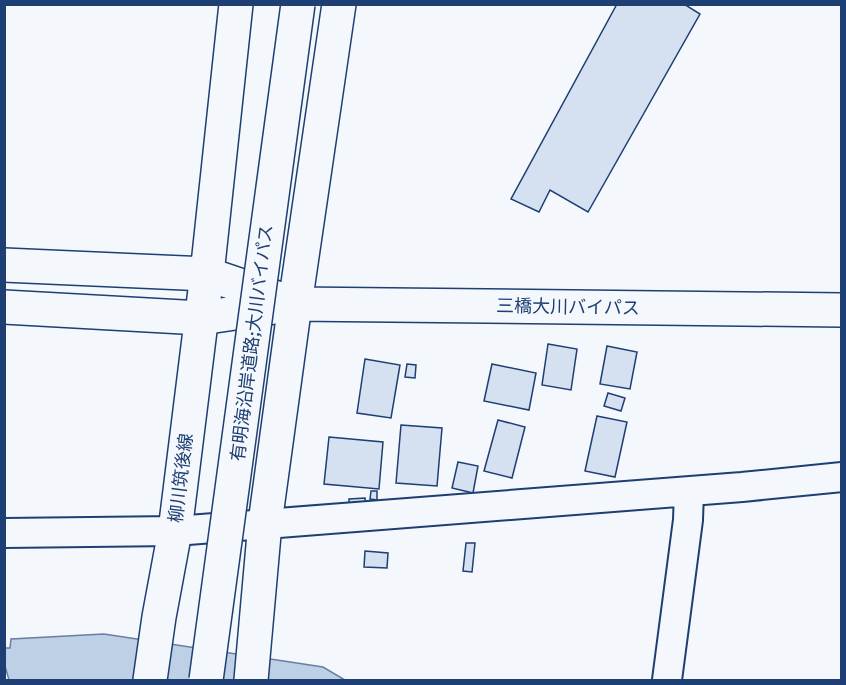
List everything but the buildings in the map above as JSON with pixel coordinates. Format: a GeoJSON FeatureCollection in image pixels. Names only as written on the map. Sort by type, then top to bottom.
{"type":"FeatureCollection","features":[{"type":"Feature","properties":{"kind":"main road","name":"柳川筑後線"},"geometry":{"type":"LineString","coordinates":[[150,681],[175,531],[207,274],[236,4]]}},
{"type":"Feature","properties":{"kind":"main road","name":"有明海沿岸道路;大川バイパス"},"geometry":{"type":"LineString","coordinates":[[206,681],[298,4]]}},
{"type":"Feature","properties":{"kind":"main road","name":"有明海沿岸道路;大川バイパス"},"geometry":{"type":"LineString","coordinates":[[220,681],[311,4]]}},
{"type":"Feature","properties":{"kind":"main road"},"geometry":{"type":"LineString","coordinates":[[252,666],[265,523],[339,4]]}},
{"type":"Feature","properties":{"kind":"main road","name":"三橋大川バイパス"},"geometry":{"type":"LineString","coordinates":[[4,265],[207,274],[295,304]]}},
{"type":"Feature","properties":{"kind":"main road","name":"三橋大川バイパス"},"geometry":{"type":"LineString","coordinates":[[4,307],[201,318],[295,304],[842,310]]}},
{"type":"Feature","properties":{"kind":"street"},"geometry":{"type":"LineString","coordinates":[[4,533],[175,531],[842,477]]}},
{"type":"Feature","properties":{"kind":"street"},"geometry":{"type":"LineString","coordinates":[[667,681],[688,520],[689,491]]}},
{"type":"Feature","properties":{"kind":"water"},"geometry":{"type":"Polygon","coordinates":[[[104,634],[323,667],[345,680],[9,680],[4,648],[10,648],[11,639],[104,634]]]}}]}
